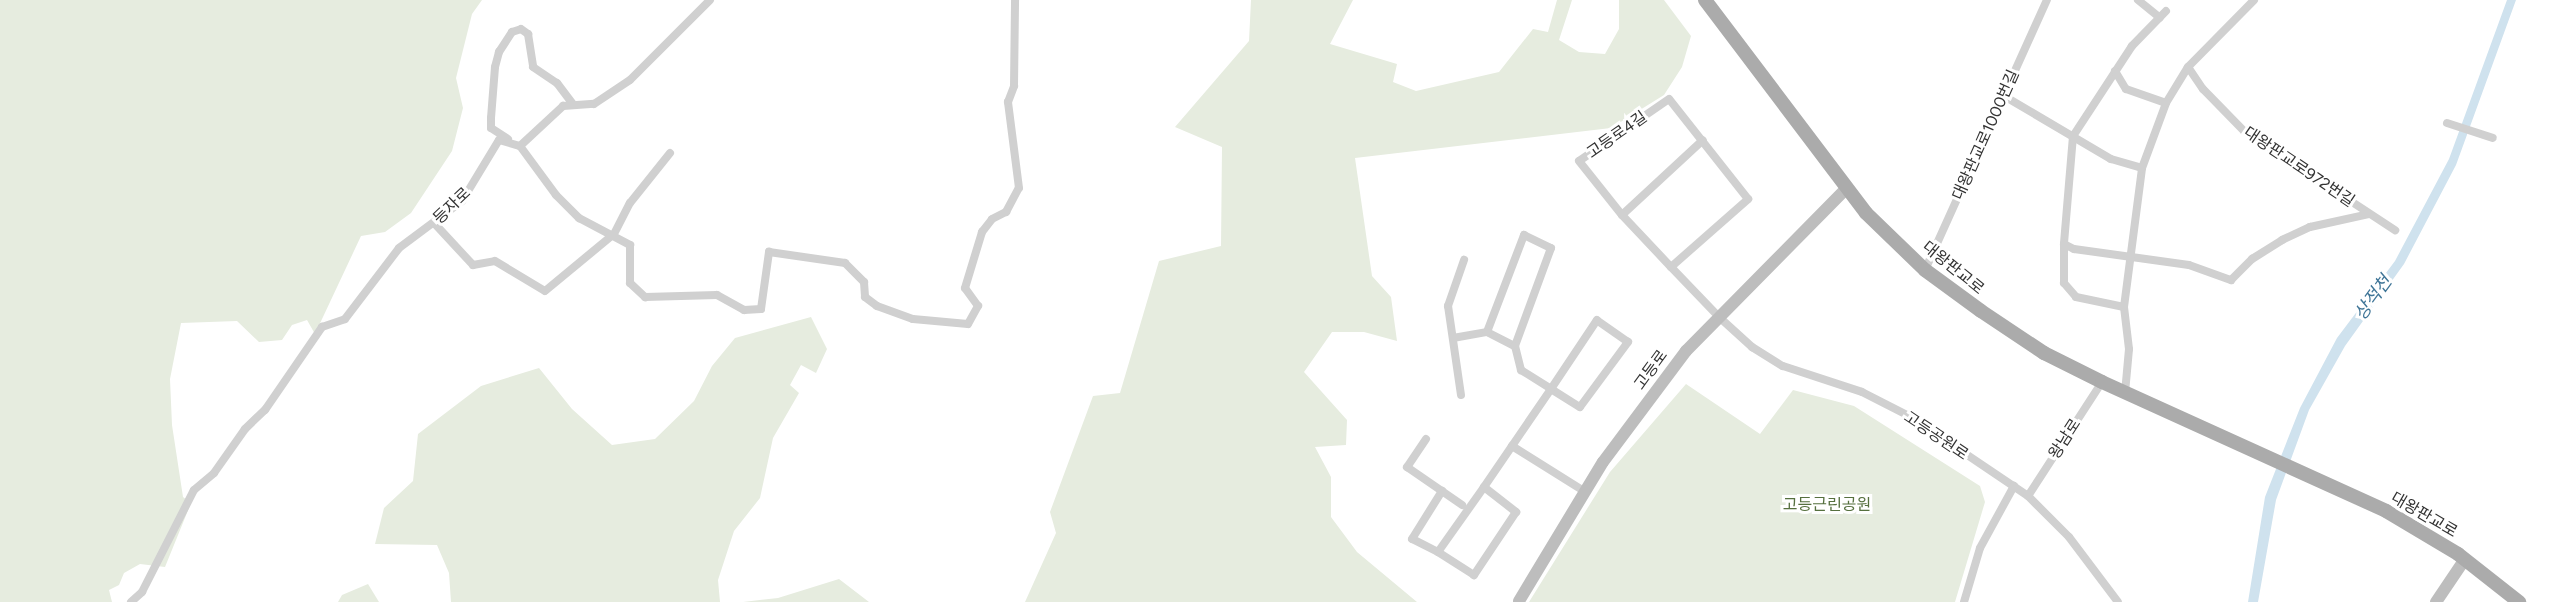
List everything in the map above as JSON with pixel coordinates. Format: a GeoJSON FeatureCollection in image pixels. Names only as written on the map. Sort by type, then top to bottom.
{"type":"FeatureCollection","features":[{"type":"Feature","properties":{"kind":"main road","name":"대왕판교로"},"geometry":{"type":"LineString","coordinates":[[1705,0],[1866,213],[1925,270],[2035,347],[2125,393],[2267,455],[2386,511],[2465,559],[2519,602]]}},
{"type":"Feature","properties":{"kind":"street"},"geometry":{"type":"LineString","coordinates":[[520,146],[563,106],[594,104],[630,80],[710,0]]}},
{"type":"Feature","properties":{"kind":"street"},"geometry":{"type":"LineString","coordinates":[[573,104],[557,84],[533,67],[528,34],[521,29],[512,32],[498,52],[491,129],[520,146],[556,195],[579,218],[614,234],[630,245],[630,283],[645,297],[717,295],[744,310],[761,309],[769,252],[844,263],[864,282],[865,297],[877,306],[913,319],[968,324],[975,317],[978,306],[965,288],[982,232],[992,219],[1005,212],[1019,188],[1008,102],[1014,86],[1015,0]]}},
{"type":"Feature","properties":{"kind":"street","name":"대왕판교로1000번길"},"geometry":{"type":"LineString","coordinates":[[1925,270],[2047,0]]}},
{"type":"Feature","properties":{"kind":"street"},"geometry":{"type":"LineString","coordinates":[[2124,307],[2076,297],[2064,283],[2064,244],[2073,136],[2115,71],[2163,15],[2138,0]]}},
{"type":"Feature","properties":{"kind":"street"},"geometry":{"type":"LineString","coordinates":[[2125,393],[2129,349],[2124,307],[2142,168],[2166,103],[2188,67],[2254,0]]}},
{"type":"Feature","properties":{"kind":"street","name":"대왕판교로972번길"},"geometry":{"type":"LineString","coordinates":[[2188,67],[2203,89],[2244,131],[2395,230]]}},
{"type":"Feature","properties":{"kind":"street"},"geometry":{"type":"LineString","coordinates":[[2115,71],[2126,89],[2166,103]]}},
{"type":"Feature","properties":{"kind":"street"},"geometry":{"type":"LineString","coordinates":[[2004,96],[2111,159],[2142,168]]}},
{"type":"Feature","properties":{"kind":"street","name":"고등로4길"},"geometry":{"type":"LineString","coordinates":[[1671,267],[1748,199],[1669,99],[1579,161],[1622,215],[1671,267],[1719,317]]}},
{"type":"Feature","properties":{"kind":"street"},"geometry":{"type":"LineString","coordinates":[[2449,124],[2490,137]]}},
{"type":"Feature","properties":{"kind":"street","name":"등자로"},"geometry":{"type":"LineString","coordinates":[[130,602],[142,592],[194,490],[214,473],[288,376],[322,327],[345,319],[399,248],[435,224],[471,190],[499,140],[520,146]]}},
{"type":"Feature","properties":{"kind":"street"},"geometry":{"type":"LineString","coordinates":[[1622,215],[1703,140]]}},
{"type":"Feature","properties":{"kind":"street"},"geometry":{"type":"LineString","coordinates":[[435,224],[473,265],[495,261],[545,291],[614,234],[630,204],[670,153]]}},
{"type":"Feature","properties":{"kind":"street","name":"고등로"},"geometry":{"type":"LineString","coordinates":[[1519,601],[1584,491],[1686,351],[1847,188]]}},
{"type":"Feature","properties":{"kind":"street"},"geometry":{"type":"LineString","coordinates":[[2064,244],[2074,249],[2196,266],[2231,280],[2252,259],[2282,240],[2310,227],[2369,214]]}},
{"type":"Feature","properties":{"kind":"street"},"geometry":{"type":"LineString","coordinates":[[1438,552],[1484,487],[1551,389],[1598,320],[1628,342],[1580,407],[1551,389],[1521,370],[1515,346],[1551,248],[1524,235],[1487,332]]}},
{"type":"Feature","properties":{"kind":"street"},"geometry":{"type":"LineString","coordinates":[[1461,396],[1448,306],[1464,260]]}},
{"type":"Feature","properties":{"kind":"street","name":"고등공원로"},"geometry":{"type":"LineString","coordinates":[[1719,317],[1752,347],[1783,366],[1862,392],[1911,417],[2014,486],[2028,496],[2069,537],[2118,602]]}},
{"type":"Feature","properties":{"kind":"street"},"geometry":{"type":"LineString","coordinates":[[1453,338],[1487,332],[1515,346]]}},
{"type":"Feature","properties":{"kind":"street","name":"왕남로"},"geometry":{"type":"LineString","coordinates":[[2028,496],[2102,382]]}},
{"type":"Feature","properties":{"kind":"street"},"geometry":{"type":"LineString","coordinates":[[1426,439],[1407,467],[1462,505]]}},
{"type":"Feature","properties":{"kind":"street"},"geometry":{"type":"LineString","coordinates":[[1512,446],[1584,491]]}},
{"type":"Feature","properties":{"kind":"street"},"geometry":{"type":"LineString","coordinates":[[1964,602],[1980,548],[2014,486]]}},
{"type":"Feature","properties":{"kind":"street"},"geometry":{"type":"LineString","coordinates":[[1442,491],[1412,539],[1438,552],[1474,575],[1516,512],[1484,487]]}},
{"type":"Feature","properties":{"kind":"street"},"geometry":{"type":"LineString","coordinates":[[2436,602],[2465,559]]}},
{"type":"Feature","properties":{"kind":"green space"},"geometry":{"type":"Polygon","coordinates":[[[0,0],[482,0],[472,14],[456,78],[463,108],[452,151],[411,213],[385,232],[361,236],[315,334],[307,320],[292,325],[282,340],[259,342],[237,321],[181,323],[170,379],[172,425],[183,497],[191,503],[165,567],[140,564],[124,573],[119,585],[109,590],[112,602],[0,602],[0,0]]]}},
{"type":"Feature","properties":{"kind":"green space"},"geometry":{"type":"Polygon","coordinates":[[[1251,0],[1353,0],[1330,44],[1397,64],[1393,82],[1416,91],[1499,72],[1533,29],[1548,32],[1557,0],[1572,0],[1559,40],[1579,52],[1605,54],[1619,29],[1619,0],[1664,0],[1691,36],[1682,67],[1664,95],[1611,128],[1355,158],[1372,276],[1391,297],[1397,341],[1364,332],[1332,332],[1304,372],[1347,420],[1346,445],[1315,447],[1331,477],[1331,517],[1357,552],[1417,602],[1025,602],[1056,533],[1050,512],[1093,396],[1120,393],[1159,261],[1221,246],[1222,147],[1175,127],[1249,41],[1251,0]]]}},
{"type":"Feature","properties":{"kind":"green space"},"geometry":{"type":"Polygon","coordinates":[[[811,317],[827,349],[816,373],[801,365],[790,385],[799,393],[773,438],[760,498],[734,531],[718,580],[720,602],[451,602],[449,573],[437,545],[375,544],[384,508],[413,481],[418,434],[481,386],[539,368],[572,409],[612,445],[655,439],[694,401],[712,366],[735,338],[811,317]]]}},
{"type":"Feature","properties":{"kind":"green space","name":"고등근린공원"},"geometry":{"type":"Polygon","coordinates":[[[1686,384],[1760,434],[1793,390],[1854,406],[1980,486],[1985,502],[1955,602],[1529,602],[1610,472],[1686,384]]]}},
{"type":"Feature","properties":{"kind":"green space"},"geometry":{"type":"Polygon","coordinates":[[[839,579],[869,602],[743,602],[778,598],[839,579]]]}},
{"type":"Feature","properties":{"kind":"green space"},"geometry":{"type":"Polygon","coordinates":[[[368,584],[379,602],[338,602],[342,595],[368,584]]]}},
{"type":"Feature","properties":{"kind":"water","name":"상적천"},"geometry":{"type":"Polygon","coordinates":[[[2507,0],[2516,0],[2456,165],[2404,264],[2345,346],[2309,410],[2276,500],[2258,602],[2248,602],[2265,497],[2300,408],[2337,338],[2395,261],[2449,159],[2507,0]]]}}]}
